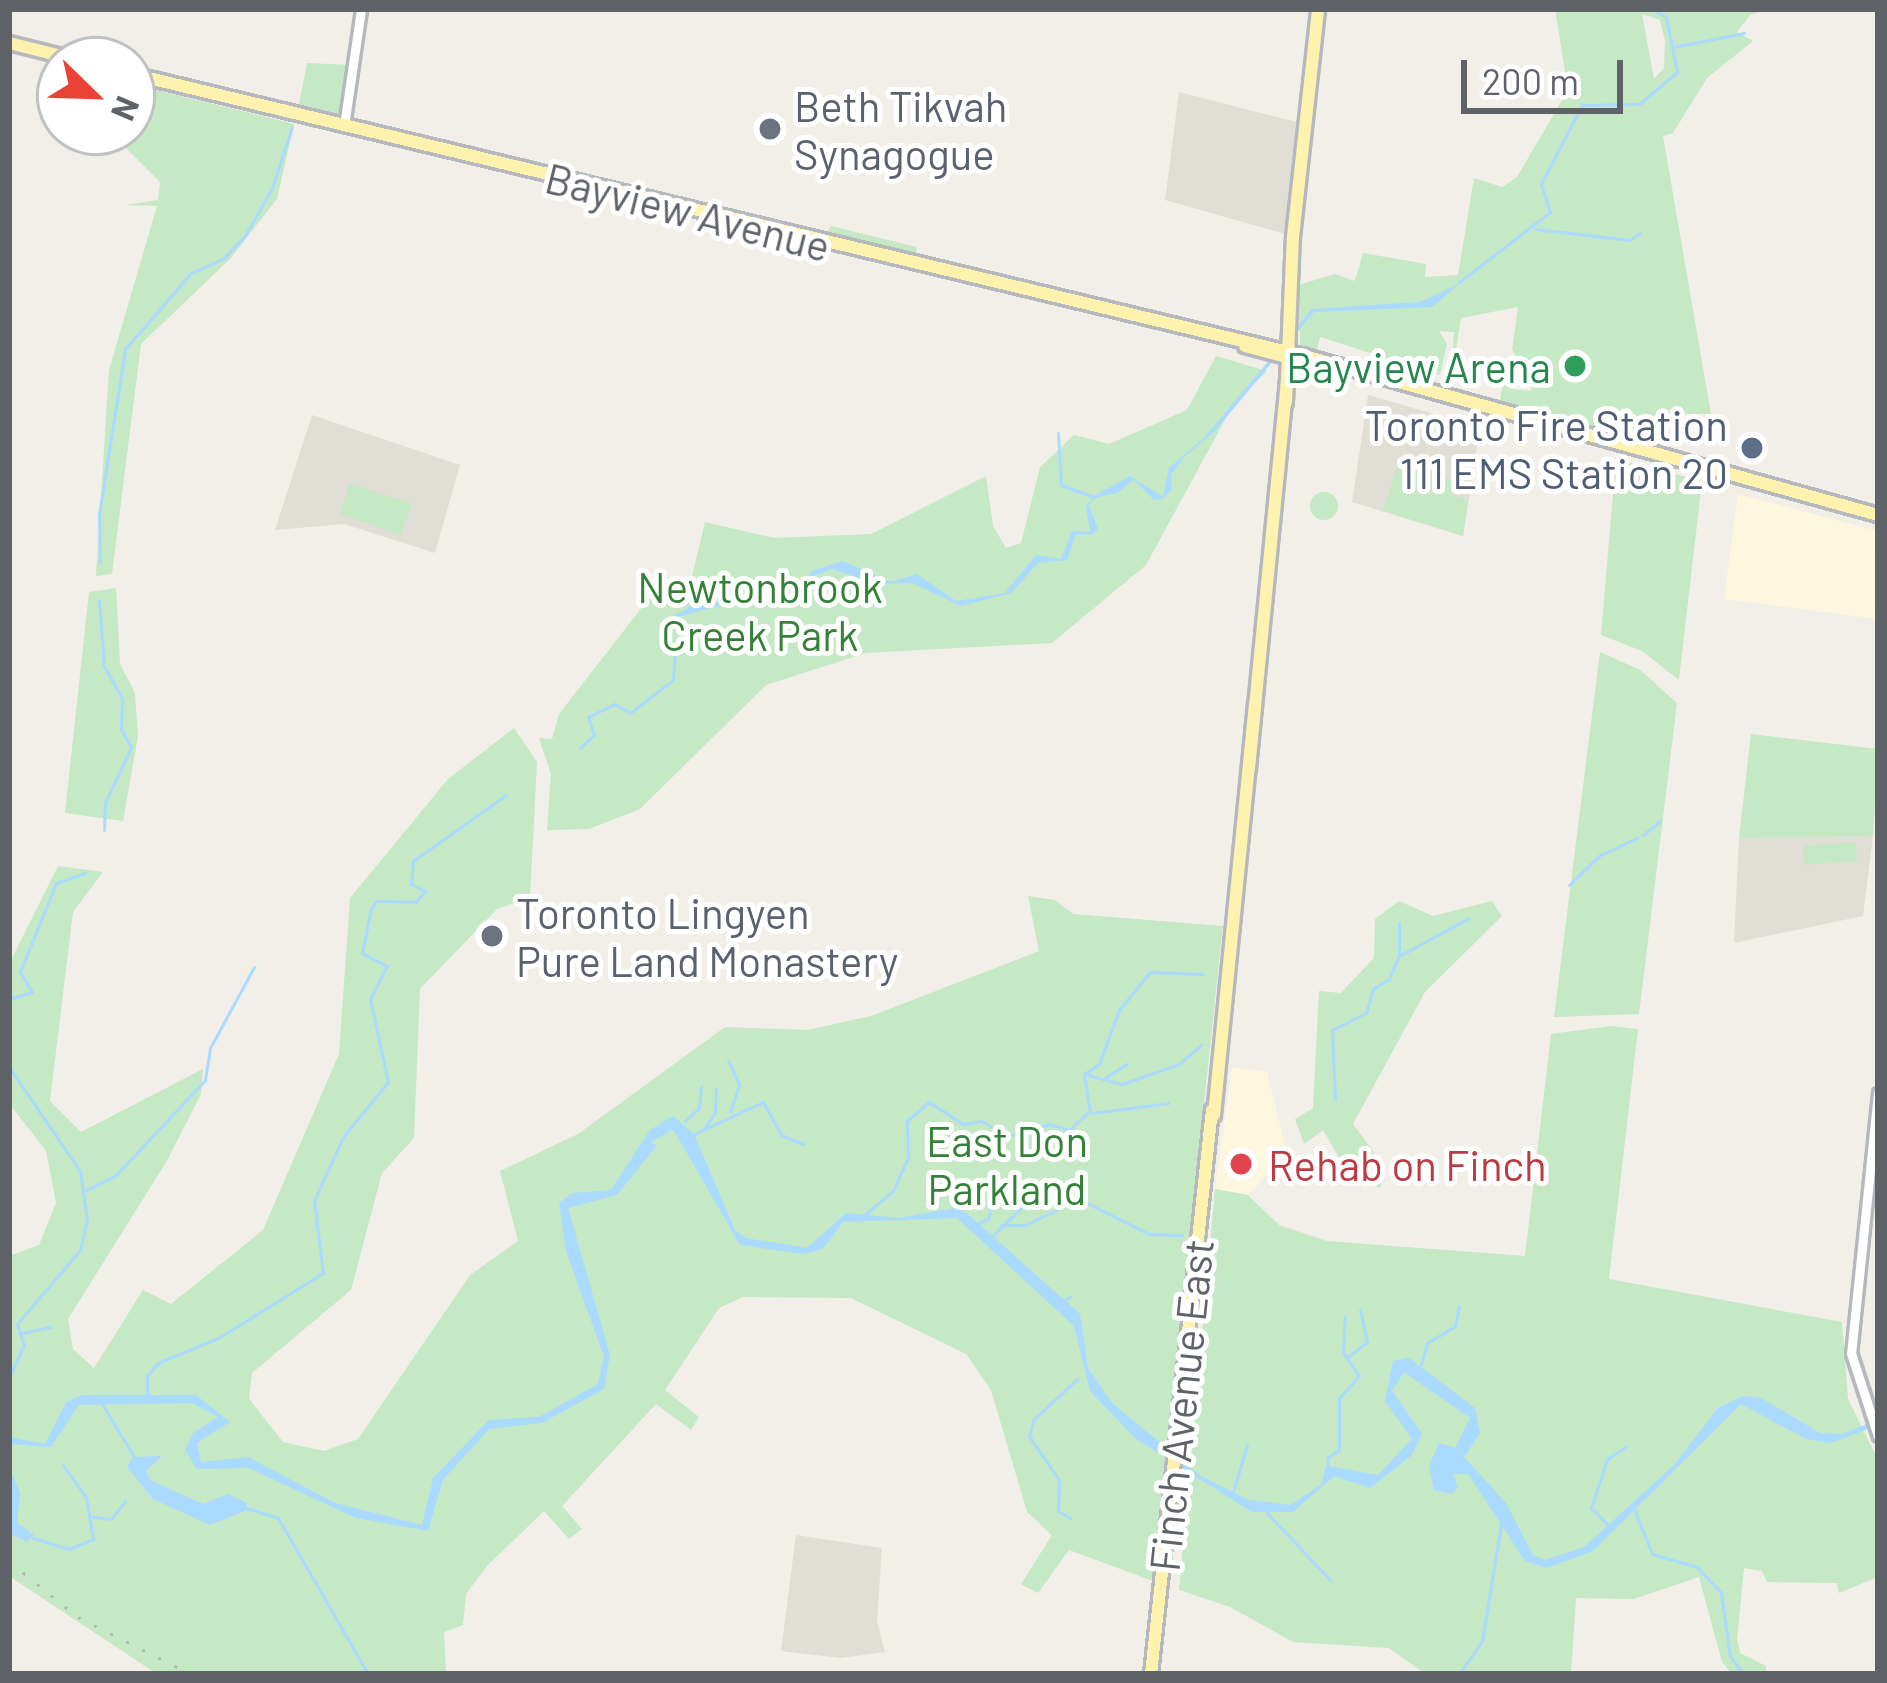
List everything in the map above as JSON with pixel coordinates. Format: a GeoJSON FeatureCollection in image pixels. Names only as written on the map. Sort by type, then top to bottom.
{"type":"FeatureCollection","features":[{"type":"Feature","properties":{"kind":"main road","name":"Finch Avenue East"},"geometry":{"type":"LineString","coordinates":[[1151,1674],[1286,404],[1318,9]]}},
{"type":"Feature","properties":{"kind":"main road","name":"Bayview Avenue"},"geometry":{"type":"LineString","coordinates":[[156,80],[1245,346],[1878,515]]}},
{"type":"Feature","properties":{"kind":"street"},"geometry":{"type":"LineString","coordinates":[[344,126],[361,9]]}},
{"type":"Feature","properties":{"kind":"street"},"geometry":{"type":"LineString","coordinates":[[1878,1093],[1852,1332],[1863,1402],[1878,1436]]}},
{"type":"Feature","properties":{"kind":"shaded area"},"geometry":{"type":"Polygon","coordinates":[[[1179,92],[1297,122],[1285,234],[1165,200],[1179,92]]]}},
{"type":"Feature","properties":{"kind":"shaded area"},"geometry":{"type":"Polygon","coordinates":[[[1368,395],[1480,427],[1463,536],[1352,502],[1368,395]]]}},
{"type":"Feature","properties":{"kind":"shaded area"},"geometry":{"type":"Polygon","coordinates":[[[312,415],[460,465],[435,553],[344,524],[275,530],[312,415]]]}},
{"type":"Feature","properties":{"kind":"shaded area"},"geometry":{"type":"Polygon","coordinates":[[[1738,494],[1878,531],[1878,619],[1724,599],[1738,494]]]}},
{"type":"Feature","properties":{"kind":"shaded area"},"geometry":{"type":"Polygon","coordinates":[[[1873,836],[1863,916],[1734,943],[1739,838],[1873,836]]]}},
{"type":"Feature","properties":{"kind":"shaded area"},"geometry":{"type":"Polygon","coordinates":[[[1232,1067],[1267,1072],[1287,1154],[1248,1195],[1215,1189],[1232,1067]]]}},
{"type":"Feature","properties":{"kind":"shaded area"},"geometry":{"type":"Polygon","coordinates":[[[796,1535],[882,1548],[877,1621],[885,1652],[841,1658],[781,1651],[796,1535]]]}},
{"type":"Feature","properties":{"kind":"green space"},"geometry":{"type":"Polygon","coordinates":[[[1555,9],[1768,9],[1750,15],[1737,32],[1753,41],[1707,78],[1673,133],[1663,136],[1711,414],[1666,414],[1660,444],[1499,404],[1506,373],[1511,389],[1530,391],[1536,382],[1512,350],[1518,307],[1461,318],[1450,389],[1454,332],[1439,331],[1447,344],[1440,375],[1320,337],[1317,349],[1357,366],[1300,345],[1298,285],[1335,274],[1355,281],[1363,253],[1426,264],[1425,277],[1458,275],[1474,178],[1502,187],[1517,177],[1568,90],[1555,9]],[[1642,14],[1654,79],[1664,68],[1660,20],[1642,14]]]}},
{"type":"Feature","properties":{"kind":"green space"},"geometry":{"type":"Polygon","coordinates":[[[307,63],[350,65],[338,115],[299,104],[307,63]]]}},
{"type":"Feature","properties":{"kind":"green space"},"geometry":{"type":"Polygon","coordinates":[[[156,90],[294,124],[277,199],[230,259],[141,344],[112,574],[96,576],[109,370],[157,206],[126,205],[158,200],[160,182],[134,156],[156,156],[156,90]]]}},
{"type":"Feature","properties":{"kind":"green space"},"geometry":{"type":"Polygon","coordinates":[[[831,226],[917,247],[915,257],[826,234],[831,226]]]}},
{"type":"Feature","properties":{"kind":"green space","name":"Newtonbrook Creek Park"},"geometry":{"type":"Polygon","coordinates":[[[1216,356],[1267,371],[1233,405],[1146,565],[1052,643],[866,653],[766,685],[640,809],[589,829],[547,830],[551,774],[539,738],[552,739],[559,714],[650,597],[689,589],[705,522],[774,538],[871,534],[986,476],[993,526],[1006,548],[1021,543],[1040,467],[1074,435],[1109,444],[1187,410],[1216,356]]]}},
{"type":"Feature","properties":{"kind":"green space"},"geometry":{"type":"Polygon","coordinates":[[[1616,459],[1702,481],[1679,680],[1642,651],[1601,635],[1616,459]]]}},
{"type":"Feature","properties":{"kind":"green space"},"geometry":{"type":"Polygon","coordinates":[[[1398,465],[1451,479],[1451,495],[1468,500],[1463,536],[1383,511],[1398,465]]]}},
{"type":"Feature","properties":{"kind":"green space"},"geometry":{"type":"Polygon","coordinates":[[[350,483],[412,504],[401,535],[340,514],[350,483]]]}},
{"type":"Feature","properties":{"kind":"green space"},"geometry":{"type":"Polygon","coordinates":[[[1324,492],[1334,496],[1338,506],[1334,516],[1324,520],[1314,516],[1310,506],[1314,496],[1324,492]]]}},
{"type":"Feature","properties":{"kind":"green space"},"geometry":{"type":"Polygon","coordinates":[[[116,588],[120,664],[135,693],[138,736],[123,821],[65,813],[89,592],[116,588]]]}},
{"type":"Feature","properties":{"kind":"green space"},"geometry":{"type":"Polygon","coordinates":[[[1600,652],[1640,670],[1677,703],[1639,1014],[1554,1017],[1600,652]]]}},
{"type":"Feature","properties":{"kind":"green space"},"geometry":{"type":"Polygon","coordinates":[[[514,728],[537,762],[530,898],[497,909],[420,989],[414,1138],[382,1173],[351,1290],[252,1373],[249,1399],[283,1442],[324,1451],[358,1439],[470,1275],[518,1241],[500,1171],[578,1134],[725,1027],[808,1030],[871,1016],[1039,951],[1028,896],[1055,900],[1073,914],[1223,926],[1153,1581],[1069,1550],[1038,1593],[1021,1584],[1052,1535],[1027,1512],[991,1390],[966,1354],[851,1298],[743,1297],[719,1308],[665,1390],[699,1417],[691,1430],[656,1404],[562,1506],[582,1529],[569,1539],[544,1511],[487,1566],[466,1594],[463,1625],[444,1632],[446,1674],[157,1674],[9,1576],[9,1256],[39,1245],[56,1203],[46,1151],[9,1103],[9,964],[58,866],[103,872],[73,912],[50,1101],[81,1132],[203,1069],[201,1094],[168,1159],[68,1319],[73,1349],[94,1368],[143,1290],[171,1304],[263,1230],[339,1054],[350,898],[448,779],[514,728]]]}},
{"type":"Feature","properties":{"kind":"green space"},"geometry":{"type":"Polygon","coordinates":[[[1751,734],[1878,749],[1873,836],[1739,838],[1751,734]]]}},
{"type":"Feature","properties":{"kind":"green space"},"geometry":{"type":"Polygon","coordinates":[[[1856,842],[1857,861],[1804,865],[1803,846],[1856,842]]]}},
{"type":"Feature","properties":{"kind":"green space"},"geometry":{"type":"Polygon","coordinates":[[[1399,901],[1433,916],[1492,901],[1502,916],[1425,992],[1353,1124],[1384,1166],[1380,1188],[1349,1174],[1323,1130],[1304,1144],[1295,1119],[1313,1108],[1319,991],[1341,993],[1374,958],[1375,919],[1399,901]]]}},
{"type":"Feature","properties":{"kind":"green space","name":"East Don Parkland"},"geometry":{"type":"Polygon","coordinates":[[[1611,1026],[1638,1029],[1609,1279],[1842,1322],[1848,1399],[1878,1460],[1878,1577],[1839,1593],[1837,1583],[1767,1582],[1762,1571],[1744,1568],[1737,1639],[1740,1653],[1766,1666],[1766,1674],[1732,1674],[1722,1662],[1699,1577],[1634,1599],[1576,1598],[1571,1674],[1425,1674],[1389,1648],[1293,1642],[1230,1607],[1179,1590],[1215,1189],[1248,1195],[1279,1225],[1327,1241],[1525,1256],[1551,1034],[1611,1026]]]}},
{"type":"Feature","properties":{"kind":"water"},"geometry":{"type":"Polygon","coordinates":[[[1459,284],[1432,307],[1314,312],[1214,432],[1184,457],[1171,475],[1172,489],[1164,498],[1153,499],[1134,480],[1117,493],[1094,498],[1089,506],[1098,529],[1091,535],[1076,534],[1067,560],[1038,563],[1011,593],[961,606],[912,583],[877,584],[832,569],[812,576],[807,594],[750,585],[725,604],[678,617],[661,639],[674,653],[662,647],[660,632],[671,617],[701,601],[717,601],[754,578],[806,590],[811,571],[843,561],[891,582],[917,574],[956,601],[1005,593],[1036,555],[1061,559],[1072,531],[1090,532],[1086,506],[1094,496],[1130,476],[1163,497],[1169,468],[1204,438],[1312,309],[1420,302],[1459,284]]]}},
{"type":"Feature","properties":{"kind":"water"},"geometry":{"type":"Polygon","coordinates":[[[673,1116],[694,1134],[735,1230],[746,1238],[807,1248],[846,1213],[898,1218],[957,1208],[970,1216],[1080,1314],[1088,1368],[1112,1403],[1199,1475],[1248,1500],[1290,1505],[1321,1485],[1326,1466],[1378,1475],[1412,1439],[1385,1401],[1393,1361],[1409,1358],[1475,1408],[1480,1433],[1464,1457],[1506,1503],[1533,1555],[1545,1560],[1584,1547],[1674,1465],[1718,1408],[1743,1396],[1761,1398],[1820,1433],[1843,1434],[1878,1419],[1878,1425],[1831,1443],[1806,1439],[1741,1404],[1593,1551],[1547,1568],[1525,1561],[1468,1474],[1453,1474],[1458,1488],[1451,1494],[1434,1490],[1429,1466],[1439,1443],[1455,1448],[1470,1418],[1404,1372],[1392,1391],[1422,1434],[1412,1455],[1370,1488],[1334,1476],[1293,1512],[1252,1512],[1136,1439],[1090,1391],[1074,1326],[957,1218],[843,1222],[823,1249],[803,1254],[740,1245],[673,1129],[650,1143],[657,1145],[617,1195],[568,1208],[610,1355],[604,1389],[542,1423],[489,1429],[443,1480],[428,1531],[356,1518],[248,1468],[197,1469],[185,1450],[193,1433],[218,1417],[192,1403],[79,1405],[51,1447],[9,1444],[9,1437],[45,1444],[66,1402],[82,1395],[196,1395],[230,1422],[197,1443],[201,1462],[248,1457],[335,1503],[422,1525],[433,1478],[489,1420],[539,1417],[598,1384],[604,1357],[566,1251],[559,1203],[572,1193],[611,1190],[650,1130],[673,1116]]]}},
{"type":"Feature","properties":{"kind":"water"},"geometry":{"type":"Polygon","coordinates":[[[162,1456],[146,1471],[150,1480],[203,1504],[228,1494],[247,1503],[245,1511],[210,1525],[153,1499],[127,1467],[133,1457],[162,1456]]]}},
{"type":"Feature","properties":{"kind":"water"},"geometry":{"type":"Polygon","coordinates":[[[9,1467],[20,1493],[17,1523],[34,1535],[27,1542],[9,1533],[9,1467]]]}},
{"type":"Feature","properties":{"kind":"waterway"},"geometry":{"type":"LineString","coordinates":[[1458,283],[1550,212],[1541,184],[1582,105],[1639,104],[1677,72],[1666,17],[1652,9]]}},
{"type":"Feature","properties":{"kind":"waterway"},"geometry":{"type":"LineString","coordinates":[[1673,47],[1744,33]]}},
{"type":"Feature","properties":{"kind":"waterway"},"geometry":{"type":"LineString","coordinates":[[100,562],[99,514],[125,349],[191,273],[224,258],[246,234],[272,188],[292,127]]}},
{"type":"Feature","properties":{"kind":"waterway"},"geometry":{"type":"LineString","coordinates":[[1535,229],[1629,240],[1640,233]]}},
{"type":"Feature","properties":{"kind":"waterway"},"geometry":{"type":"LineString","coordinates":[[1058,433],[1061,485],[1094,497]]}},
{"type":"Feature","properties":{"kind":"waterway"},"geometry":{"type":"LineString","coordinates":[[99,601],[104,666],[122,698],[121,729],[131,747],[105,803],[104,830]]}},
{"type":"Feature","properties":{"kind":"waterway"},"geometry":{"type":"LineString","coordinates":[[580,748],[594,735],[588,717],[615,704],[630,713],[673,680],[675,653]]}},
{"type":"Feature","properties":{"kind":"waterway"},"geometry":{"type":"LineString","coordinates":[[147,1398],[147,1376],[158,1363],[220,1337],[323,1273],[314,1201],[343,1137],[388,1082],[370,999],[387,966],[362,953],[371,908],[377,901],[416,902],[425,891],[411,884],[413,861],[506,795]]}},
{"type":"Feature","properties":{"kind":"waterway"},"geometry":{"type":"LineString","coordinates":[[1643,835],[1660,821]]}},
{"type":"Feature","properties":{"kind":"waterway"},"geometry":{"type":"LineString","coordinates":[[1569,885],[1600,855],[1637,838]]}},
{"type":"Feature","properties":{"kind":"waterway"},"geometry":{"type":"LineString","coordinates":[[9,999],[32,992],[20,972],[56,883],[85,873]]}},
{"type":"Feature","properties":{"kind":"waterway"},"geometry":{"type":"LineString","coordinates":[[1401,955],[1469,918]]}},
{"type":"Feature","properties":{"kind":"waterway"},"geometry":{"type":"LineString","coordinates":[[1335,1099],[1332,1030],[1366,1013],[1373,989],[1389,979],[1399,956],[1399,923]]}},
{"type":"Feature","properties":{"kind":"waterway"},"geometry":{"type":"LineString","coordinates":[[86,1190],[115,1176],[205,1080],[210,1048],[254,967]]}},
{"type":"Feature","properties":{"kind":"waterway"},"geometry":{"type":"LineString","coordinates":[[1084,1074],[1099,1064],[1119,1010],[1150,972],[1203,974]]}},
{"type":"Feature","properties":{"kind":"waterway"},"geometry":{"type":"LineString","coordinates":[[1084,1074],[1122,1084],[1179,1064],[1202,1044]]}},
{"type":"Feature","properties":{"kind":"waterway"},"geometry":{"type":"LineString","coordinates":[[728,1060],[739,1085],[730,1112]]}},
{"type":"Feature","properties":{"kind":"waterway"},"geometry":{"type":"LineString","coordinates":[[1106,1077],[1127,1064]]}},
{"type":"Feature","properties":{"kind":"waterway"},"geometry":{"type":"LineString","coordinates":[[9,1067],[80,1171],[87,1220],[80,1250],[17,1324],[24,1345],[9,1377]]}},
{"type":"Feature","properties":{"kind":"waterway"},"geometry":{"type":"LineString","coordinates":[[1084,1074],[1090,1111]]}},
{"type":"Feature","properties":{"kind":"waterway"},"geometry":{"type":"LineString","coordinates":[[685,1121],[699,1108],[701,1087]]}},
{"type":"Feature","properties":{"kind":"waterway"},"geometry":{"type":"LineString","coordinates":[[703,1130],[715,1113],[716,1088]]}},
{"type":"Feature","properties":{"kind":"waterway"},"geometry":{"type":"LineString","coordinates":[[694,1134],[763,1102],[781,1135],[803,1144]]}},
{"type":"Feature","properties":{"kind":"waterway"},"geometry":{"type":"LineString","coordinates":[[863,1216],[893,1191],[908,1158],[907,1121],[929,1102],[963,1124],[981,1121],[1009,1136],[1049,1124],[1069,1130],[1088,1112]]}},
{"type":"Feature","properties":{"kind":"waterway"},"geometry":{"type":"LineString","coordinates":[[1092,1113],[1168,1103]]}},
{"type":"Feature","properties":{"kind":"waterway"},"geometry":{"type":"LineString","coordinates":[[978,1223],[988,1219],[996,1190],[1001,1200]]}},
{"type":"Feature","properties":{"kind":"waterway"},"geometry":{"type":"LineString","coordinates":[[1001,1225],[1025,1225],[1079,1199],[1149,1234],[1182,1235]]}},
{"type":"Feature","properties":{"kind":"waterway"},"geometry":{"type":"LineString","coordinates":[[990,1238],[1026,1203]]}},
{"type":"Feature","properties":{"kind":"waterway"},"geometry":{"type":"LineString","coordinates":[[1059,1304],[1071,1296]]}},
{"type":"Feature","properties":{"kind":"waterway"},"geometry":{"type":"LineString","coordinates":[[1421,1364],[1427,1343],[1455,1326],[1459,1306]]}},
{"type":"Feature","properties":{"kind":"waterway"},"geometry":{"type":"LineString","coordinates":[[1349,1356],[1367,1342],[1360,1310]]}},
{"type":"Feature","properties":{"kind":"waterway"},"geometry":{"type":"LineString","coordinates":[[1327,1470],[1328,1457],[1339,1450],[1339,1398],[1359,1376],[1343,1352],[1345,1316]]}},
{"type":"Feature","properties":{"kind":"waterway"},"geometry":{"type":"LineString","coordinates":[[22,1333],[50,1327]]}},
{"type":"Feature","properties":{"kind":"waterway"},"geometry":{"type":"LineString","coordinates":[[1070,1518],[1058,1511],[1059,1480],[1029,1436],[1034,1419],[1077,1379]]}},
{"type":"Feature","properties":{"kind":"waterway"},"geometry":{"type":"LineString","coordinates":[[102,1404],[134,1457]]}},
{"type":"Feature","properties":{"kind":"waterway"},"geometry":{"type":"LineString","coordinates":[[1233,1492],[1247,1445]]}},
{"type":"Feature","properties":{"kind":"waterway"},"geometry":{"type":"LineString","coordinates":[[1610,1527],[1591,1508],[1607,1459],[1625,1447]]}},
{"type":"Feature","properties":{"kind":"waterway"},"geometry":{"type":"LineString","coordinates":[[33,1538],[69,1549],[93,1539],[86,1497],[63,1465]]}},
{"type":"Feature","properties":{"kind":"waterway"},"geometry":{"type":"LineString","coordinates":[[93,1517],[111,1519],[125,1501]]}},
{"type":"Feature","properties":{"kind":"waterway"},"geometry":{"type":"LineString","coordinates":[[246,1508],[278,1518],[368,1674]]}},
{"type":"Feature","properties":{"kind":"waterway"},"geometry":{"type":"LineString","coordinates":[[1634,1509],[1652,1554],[1697,1567],[1721,1593],[1730,1656],[1743,1674]]}},
{"type":"Feature","properties":{"kind":"waterway"},"geometry":{"type":"LineString","coordinates":[[1267,1513],[1331,1581]]}},
{"type":"Feature","properties":{"kind":"waterway"},"geometry":{"type":"LineString","coordinates":[[1459,1674],[1482,1641],[1501,1525]]}},
{"type":"Feature","properties":{"kind":"railway"},"geometry":{"type":"LineString","coordinates":[[9,1561],[78,1617],[191,1674]]}},
{"type":"Feature","properties":{"kind":"place","name":"Beth Tikvah Synagogue"},"geometry":{"type":"Point","coordinates":[770,129]}},
{"type":"Feature","properties":{"kind":"place","name":"Bayview Arena"},"geometry":{"type":"Point","coordinates":[1575,366]}},
{"type":"Feature","properties":{"kind":"place","name":"Toronto Fire Station 111 EMS Station 20"},"geometry":{"type":"Point","coordinates":[1752,448]}},
{"type":"Feature","properties":{"kind":"place","name":"Toronto Lingyen Pure Land Monastery"},"geometry":{"type":"Point","coordinates":[492,936]}},
{"type":"Feature","properties":{"kind":"place","name":"Rehab on Finch"},"geometry":{"type":"Point","coordinates":[1241,1164]}}]}
